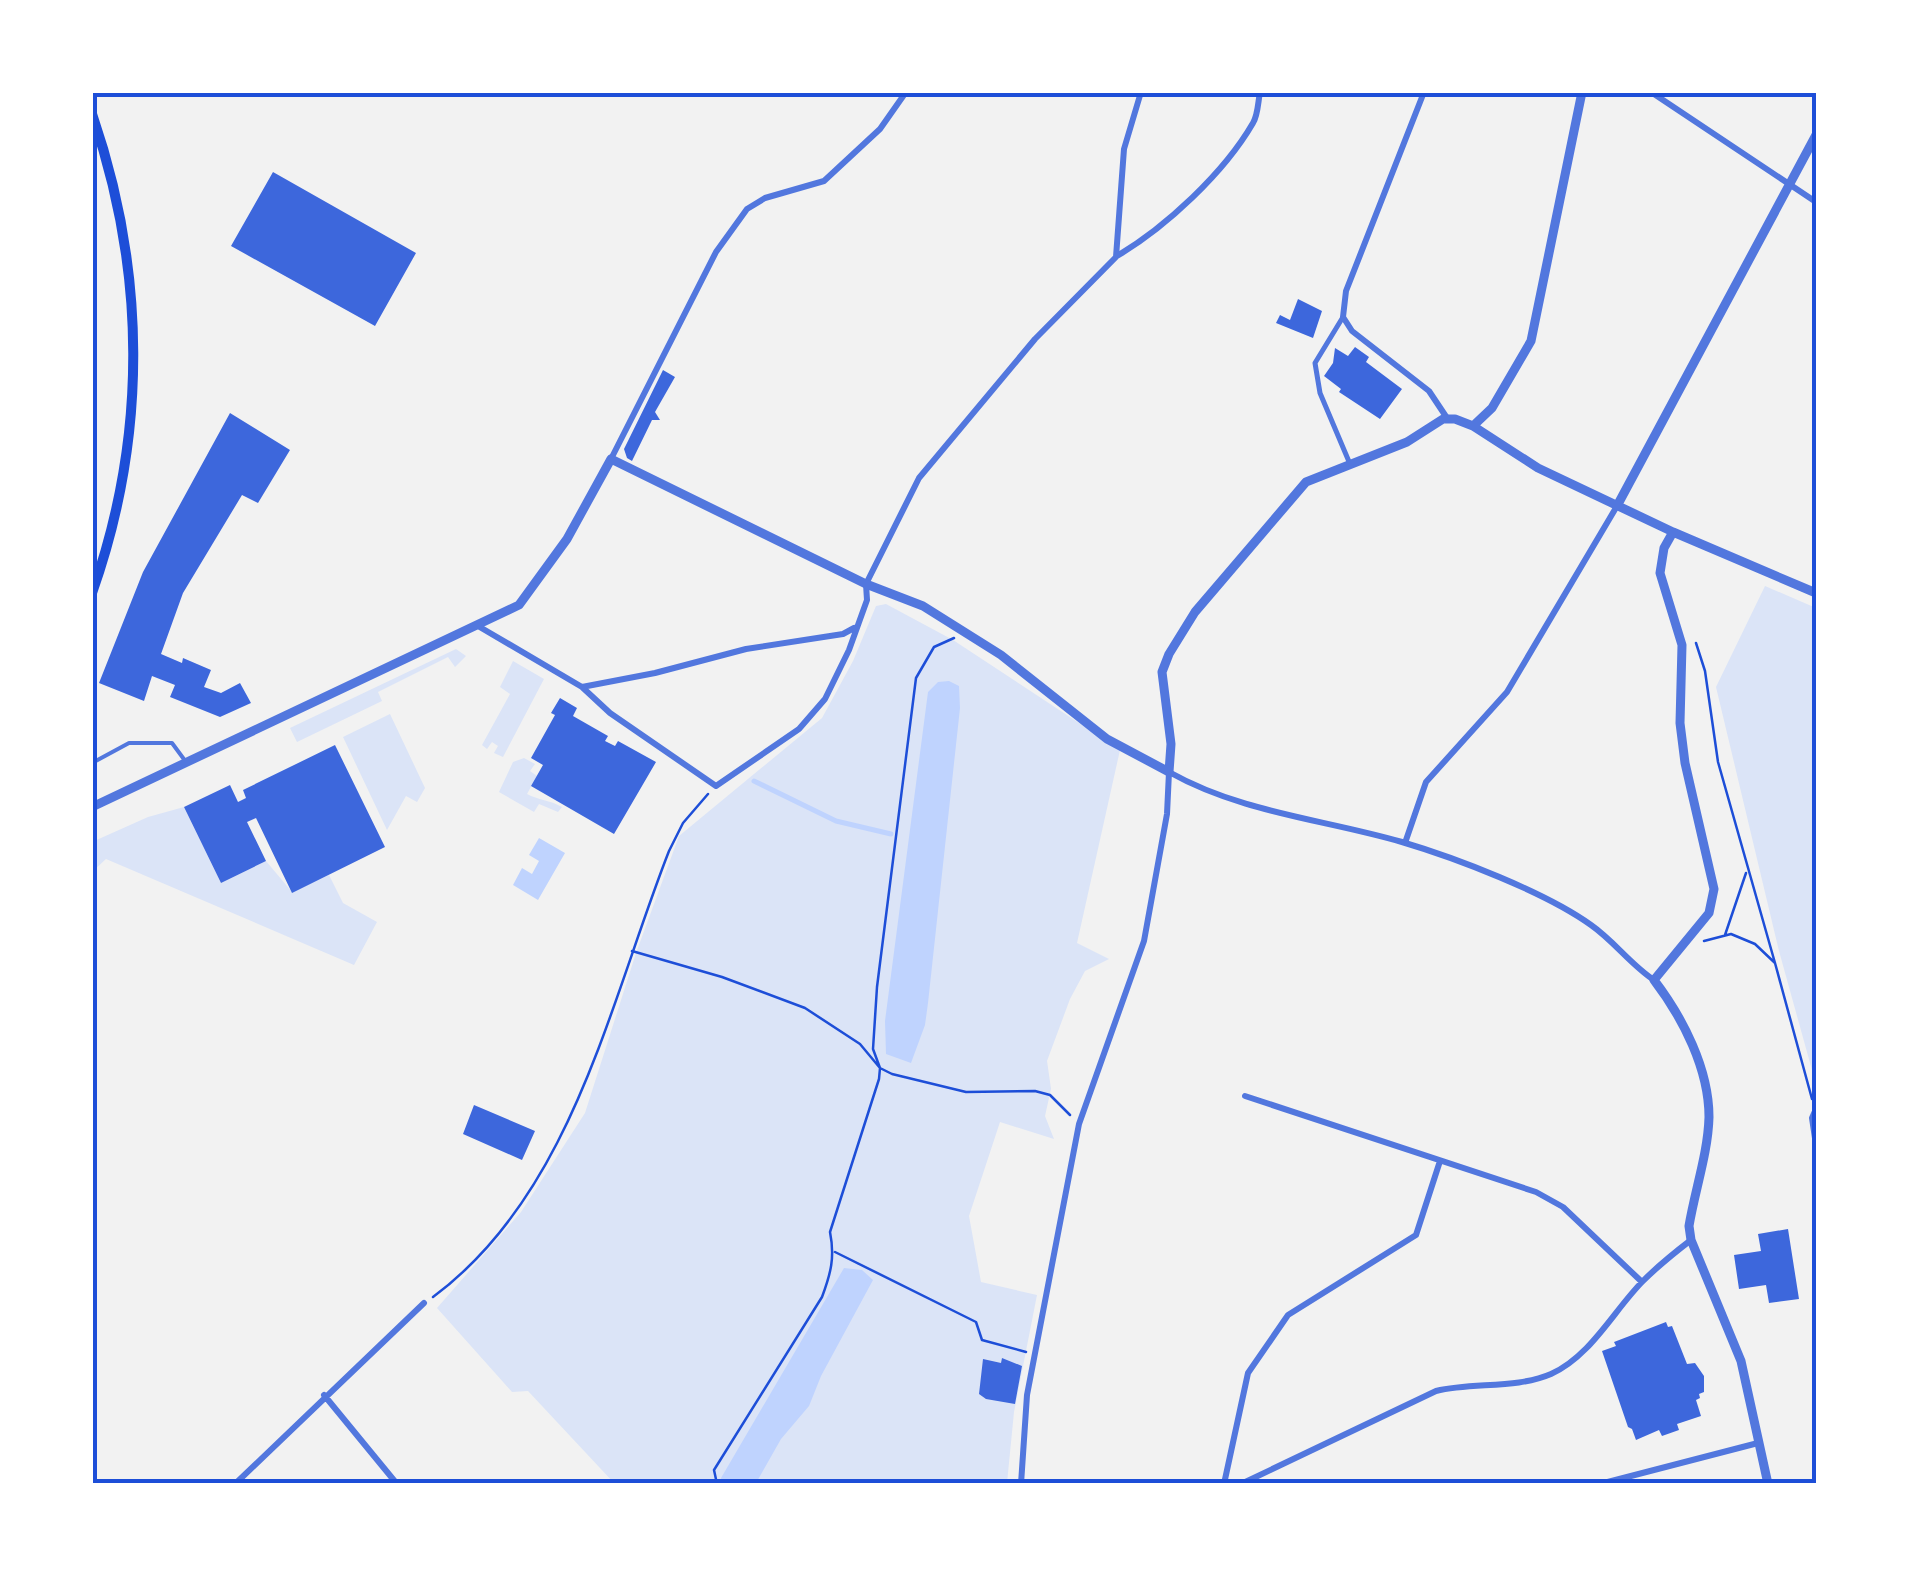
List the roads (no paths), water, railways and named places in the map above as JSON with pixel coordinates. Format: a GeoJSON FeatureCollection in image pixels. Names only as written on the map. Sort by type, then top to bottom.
{"type":"FeatureCollection","features":[{"type":"Feature","properties":{"kind":"main road"},"geometry":{"type":"LineString","coordinates":[[92,114],[115,186],[126,239],[135,341],[128,454],[92,592]]}},
{"type":"Feature","properties":{"kind":"street"},"geometry":{"type":"LineString","coordinates":[[92,807],[520,605],[567,539],[716,252],[747,209],[765,198],[824,181],[880,129],[906,92]]}},
{"type":"Feature","properties":{"kind":"street"},"geometry":{"type":"LineString","coordinates":[[1116,257],[1124,149],[1141,92]]}},
{"type":"Feature","properties":{"kind":"street"},"geometry":{"type":"LineString","coordinates":[[478,626],[582,687],[610,713],[716,786],[799,728],[825,699],[867,600],[866,584],[919,478],[1035,339],[1116,257],[1141,242],[1206,183],[1255,120],[1260,92]]}},
{"type":"Feature","properties":{"kind":"street"},"geometry":{"type":"LineString","coordinates":[[1350,464],[1320,393],[1315,364],[1343,317],[1346,291],[1424,92]]}},
{"type":"Feature","properties":{"kind":"street"},"geometry":{"type":"LineString","coordinates":[[1473,426],[1492,408],[1531,341],[1582,92]]}},
{"type":"Feature","properties":{"kind":"street"},"geometry":{"type":"LineString","coordinates":[[1652,92],[1816,202]]}},
{"type":"Feature","properties":{"kind":"street"},"geometry":{"type":"LineString","coordinates":[[1405,843],[1426,782],[1507,692],[1617,506],[1816,135]]}},
{"type":"Feature","properties":{"kind":"street"},"geometry":{"type":"LineString","coordinates":[[1343,317],[1352,331],[1429,391],[1447,418],[1473,426],[1538,468],[1617,506],[1816,593]]}},
{"type":"Feature","properties":{"kind":"street"},"geometry":{"type":"LineString","coordinates":[[1021,1484],[1027,1395],[1079,1124],[1144,941],[1167,814],[1171,744],[1162,672],[1168,654],[1195,612],[1306,482],[1407,442],[1447,418]]}},
{"type":"Feature","properties":{"kind":"street"},"geometry":{"type":"LineString","coordinates":[[611,458],[866,584],[907,598],[1001,655],[1108,739],[1197,788],[1243,805],[1405,843],[1557,905],[1592,925],[1654,980],[1698,1060],[1707,1098],[1707,1136],[1689,1226],[1691,1240],[1741,1361],[1768,1484]]}},
{"type":"Feature","properties":{"kind":"street"},"geometry":{"type":"LineString","coordinates":[[1654,980],[1709,912],[1714,889],[1684,764],[1680,722],[1682,645],[1660,573],[1664,548],[1673,532]]}},
{"type":"Feature","properties":{"kind":"street"},"geometry":{"type":"LineString","coordinates":[[582,687],[746,648],[842,634],[855,627]]}},
{"type":"Feature","properties":{"kind":"street"},"geometry":{"type":"LineString","coordinates":[[1245,1096],[1536,1192],[1563,1207],[1642,1282]]}},
{"type":"Feature","properties":{"kind":"street"},"geometry":{"type":"LineString","coordinates":[[1816,1109],[1812,1118],[1816,1144]]}},
{"type":"Feature","properties":{"kind":"street"},"geometry":{"type":"LineString","coordinates":[[1224,1484],[1248,1374],[1288,1315],[1416,1235],[1440,1161]]}},
{"type":"Feature","properties":{"kind":"street"},"geometry":{"type":"LineString","coordinates":[[1241,1484],[1436,1391],[1552,1373],[1579,1354],[1642,1282],[1691,1240]]}},
{"type":"Feature","properties":{"kind":"street"},"geometry":{"type":"LineString","coordinates":[[235,1484],[424,1303]]}},
{"type":"Feature","properties":{"kind":"street"},"geometry":{"type":"LineString","coordinates":[[324,1396],[398,1484]]}},
{"type":"Feature","properties":{"kind":"street"},"geometry":{"type":"LineString","coordinates":[[1600,1484],[1760,1442]]}},
{"type":"Feature","properties":{"kind":"lane"},"geometry":{"type":"LineString","coordinates":[[92,763],[129,743],[172,743],[186,762]]}},
{"type":"Feature","properties":{"kind":"water"},"geometry":{"type":"Polygon","coordinates":[[[949,681],[959,686],[960,708],[925,1025],[911,1063],[886,1054],[885,1021],[928,692],[938,682],[949,681]]]}},
{"type":"Feature","properties":{"kind":"water"},"geometry":{"type":"Polygon","coordinates":[[[539,838],[565,853],[538,900],[513,885],[522,868],[532,874],[539,861],[529,855],[539,838]]]}},
{"type":"Feature","properties":{"kind":"water"},"geometry":{"type":"Polygon","coordinates":[[[844,1268],[862,1270],[873,1280],[809,1406],[781,1439],[756,1483],[722,1483],[721,1478],[844,1268]]]}},
{"type":"Feature","properties":{"kind":"waterway"},"geometry":{"type":"LineString","coordinates":[[754,781],[836,821],[891,834]]}}]}
